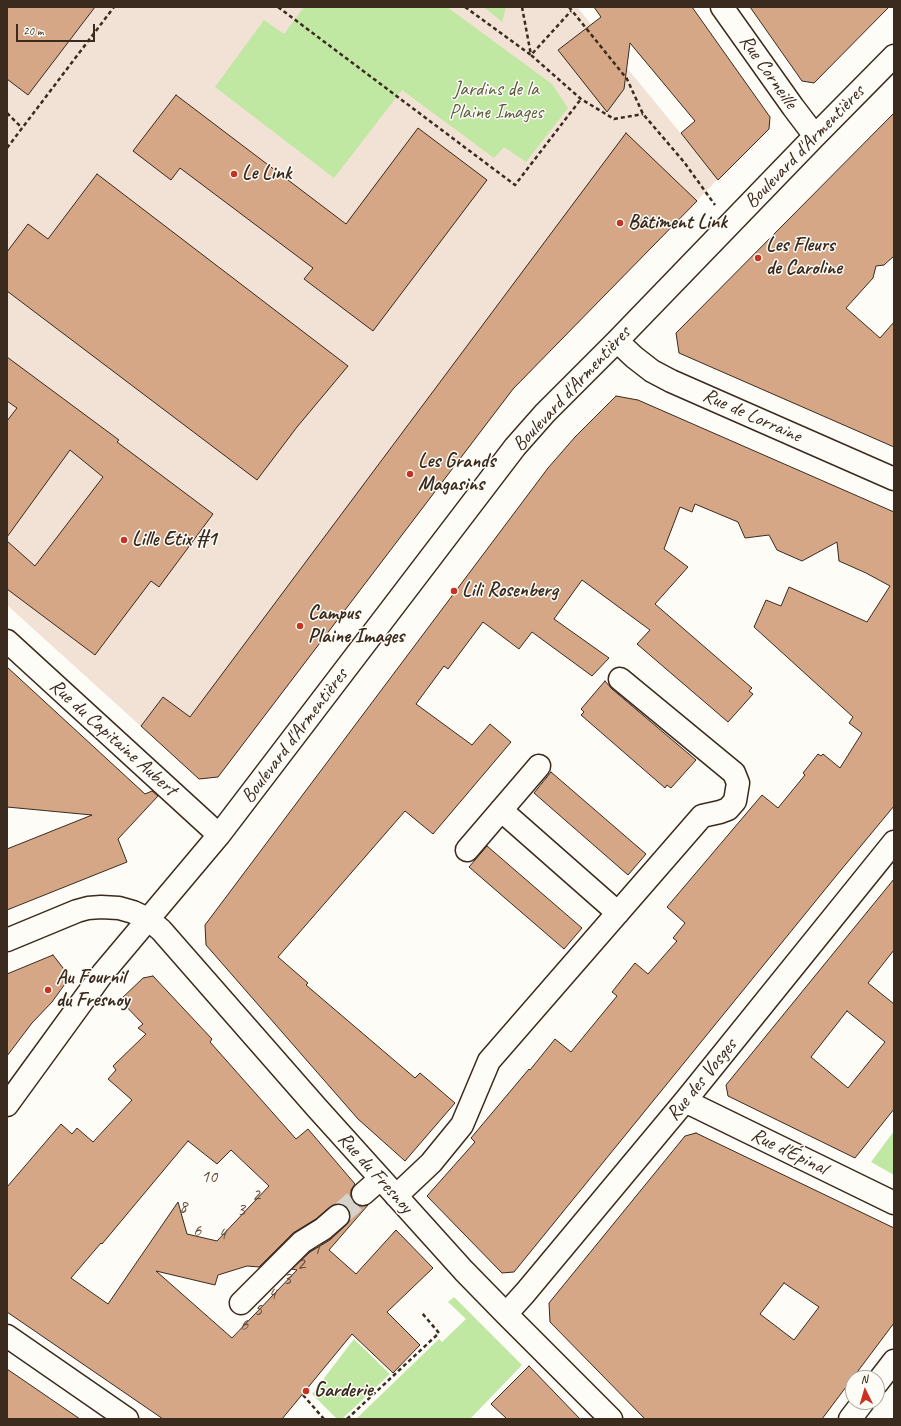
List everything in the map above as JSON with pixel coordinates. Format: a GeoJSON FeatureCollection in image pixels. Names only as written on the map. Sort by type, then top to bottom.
{"type":"FeatureCollection","features":[{"type":"Feature","properties":{"kind":"street","name":"Rue Corneille"},"geometry":{"type":"LineString","coordinates":[[722,7],[815,136]]}},
{"type":"Feature","properties":{"kind":"street","name":"Boulevard d'Armentières"},"geometry":{"type":"LineString","coordinates":[[7,1105],[103,973],[219,835],[515,447],[545,413],[894,56]]}},
{"type":"Feature","properties":{"kind":"street","name":"Rue de Lorraine"},"geometry":{"type":"LineString","coordinates":[[617,341],[652,371],[671,381],[894,479]]}},
{"type":"Feature","properties":{"kind":"street","name":"Rue du Capitaine Aubert"},"geometry":{"type":"LineString","coordinates":[[7,641],[219,835]]}},
{"type":"Feature","properties":{"kind":"street"},"geometry":{"type":"LineString","coordinates":[[396,1196],[431,1163],[462,1125],[489,1061],[702,816],[728,809],[735,801],[738,783],[734,773],[620,679]]}},
{"type":"Feature","properties":{"kind":"street"},"geometry":{"type":"LineString","coordinates":[[467,850],[539,766]]}},
{"type":"Feature","properties":{"kind":"street"},"geometry":{"type":"LineString","coordinates":[[501,810],[618,913]]}},
{"type":"Feature","properties":{"kind":"street","name":"Rue des Vosges"},"geometry":{"type":"LineString","coordinates":[[506,1314],[685,1101],[894,842]]}},
{"type":"Feature","properties":{"kind":"street","name":"Rue du Fresnoy"},"geometry":{"type":"LineString","coordinates":[[7,940],[77,911],[88,908],[119,908],[133,912],[148,919],[161,930],[380,1179],[506,1314],[611,1419]]}},
{"type":"Feature","properties":{"kind":"street","name":"Rue d'Épinal"},"geometry":{"type":"LineString","coordinates":[[685,1101],[894,1203]]}},
{"type":"Feature","properties":{"kind":"street"},"geometry":{"type":"LineString","coordinates":[[364,1194],[380,1179]]}},
{"type":"Feature","properties":{"kind":"street"},"geometry":{"type":"LineString","coordinates":[[241,1303],[302,1242],[323,1229],[338,1216]]}},
{"type":"Feature","properties":{"kind":"street"},"geometry":{"type":"LineString","coordinates":[[7,1336],[127,1419]]}},
{"type":"Feature","properties":{"kind":"street"},"geometry":{"type":"LineString","coordinates":[[885,1373],[894,1361]]}},
{"type":"Feature","properties":{"kind":"street"},"geometry":{"type":"LineString","coordinates":[[850,1419],[857,1410]]}},
{"type":"Feature","properties":{"kind":"path"},"geometry":{"type":"LineString","coordinates":[[7,148],[114,7]]}},
{"type":"Feature","properties":{"kind":"path"},"geometry":{"type":"LineString","coordinates":[[278,7],[515,185],[581,100]]}},
{"type":"Feature","properties":{"kind":"path"},"geometry":{"type":"LineString","coordinates":[[465,7],[531,55],[581,100],[614,120],[643,114]]}},
{"type":"Feature","properties":{"kind":"path"},"geometry":{"type":"LineString","coordinates":[[522,7],[531,55]]}},
{"type":"Feature","properties":{"kind":"path"},"geometry":{"type":"LineString","coordinates":[[568,7],[627,79],[643,114],[684,162],[730,224]]}},
{"type":"Feature","properties":{"kind":"path"},"geometry":{"type":"LineString","coordinates":[[531,55],[571,10]]}},
{"type":"Feature","properties":{"kind":"path"},"geometry":{"type":"LineString","coordinates":[[7,113],[22,128]]}},
{"type":"Feature","properties":{"kind":"path"},"geometry":{"type":"LineString","coordinates":[[347,1419],[439,1333],[422,1313]]}},
{"type":"Feature","properties":{"kind":"path"},"geometry":{"type":"LineString","coordinates":[[302,1395],[324,1419]]}},
{"type":"Feature","properties":{"kind":"shaded area"},"geometry":{"type":"Polygon","coordinates":[[[7,7],[577,7],[718,179],[513,389],[218,777],[199,779],[7,605],[7,7]]]}},
{"type":"Feature","properties":{"kind":"green space","name":"Jardins de la Plaine Images"},"geometry":{"type":"Polygon","coordinates":[[[304,7],[447,7],[552,84],[568,108],[526,162],[504,147],[494,158],[402,90],[334,178],[215,87],[264,20],[284,34],[304,7]]]}},
{"type":"Feature","properties":{"kind":"green space"},"geometry":{"type":"Polygon","coordinates":[[[484,7],[506,7],[502,22],[484,7]]]}},
{"type":"Feature","properties":{"kind":"green space"},"geometry":{"type":"Polygon","coordinates":[[[894,1131],[894,1175],[871,1162],[894,1131]]]}},
{"type":"Feature","properties":{"kind":"green space"},"geometry":{"type":"Polygon","coordinates":[[[454,1297],[522,1365],[470,1419],[356,1419],[439,1339],[442,1342],[466,1319],[448,1302],[454,1297]]]}},
{"type":"Feature","properties":{"kind":"green space"},"geometry":{"type":"Polygon","coordinates":[[[354,1339],[390,1374],[342,1419],[337,1419],[312,1394],[354,1339]]]}},
{"type":"Feature","properties":{"kind":"building"},"geometry":{"type":"Polygon","coordinates":[[[7,7],[95,7],[28,95],[7,79],[7,7]]]}},
{"type":"Feature","properties":{"kind":"building"},"geometry":{"type":"Polygon","coordinates":[[[594,7],[692,7],[770,117],[769,129],[718,180],[681,133],[695,121],[630,43],[624,89],[607,112],[558,50],[601,17],[594,7]]]}},
{"type":"Feature","properties":{"kind":"building"},"geometry":{"type":"Polygon","coordinates":[[[750,7],[889,7],[814,83],[802,81],[750,7]]]}},
{"type":"Feature","properties":{"kind":"building"},"geometry":{"type":"Polygon","coordinates":[[[176,95],[346,224],[418,128],[487,180],[373,331],[304,279],[313,268],[180,168],[171,180],[133,151],[176,95]]]}},
{"type":"Feature","properties":{"kind":"building"},"geometry":{"type":"Polygon","coordinates":[[[894,113],[894,256],[884,265],[876,266],[873,278],[846,308],[880,338],[894,322],[894,447],[679,353],[676,333],[894,113]]]}},
{"type":"Feature","properties":{"kind":"building","name":"Les Grands Magasins"},"geometry":{"type":"Polygon","coordinates":[[[626,133],[697,201],[513,389],[218,777],[199,779],[141,726],[163,697],[190,717],[626,133]]]}},
{"type":"Feature","properties":{"kind":"building"},"geometry":{"type":"Polygon","coordinates":[[[97,174],[348,366],[297,427],[257,480],[7,291],[7,252],[28,224],[48,239],[97,174]]]}},
{"type":"Feature","properties":{"kind":"building","name":"Lille Etix #1"},"geometry":{"type":"Polygon","coordinates":[[[7,357],[119,440],[117,442],[213,514],[159,587],[151,581],[95,655],[7,589],[7,541],[35,566],[103,477],[70,450],[7,537],[7,421],[17,408],[7,401],[7,357]]]}},
{"type":"Feature","properties":{"kind":"building"},"geometry":{"type":"Polygon","coordinates":[[[616,396],[638,400],[894,512],[894,806],[514,1272],[502,1273],[427,1196],[475,1142],[471,1138],[555,1039],[571,1052],[617,996],[612,992],[635,963],[648,974],[677,941],[673,938],[685,923],[667,907],[762,795],[778,808],[805,775],[803,773],[818,754],[821,756],[823,754],[840,768],[862,733],[849,723],[853,717],[754,627],[766,600],[781,606],[789,587],[867,622],[890,586],[839,561],[837,542],[802,561],[777,550],[769,535],[745,538],[738,522],[695,504],[692,512],[680,507],[664,549],[688,567],[655,604],[752,688],[749,691],[753,694],[728,722],[637,644],[650,630],[582,580],[554,619],[609,658],[592,676],[532,632],[519,649],[483,622],[448,669],[444,666],[416,704],[472,745],[490,724],[511,742],[433,834],[405,811],[278,957],[308,983],[306,985],[415,1078],[420,1073],[455,1103],[405,1161],[358,1119],[206,945],[205,925],[548,468],[575,437],[616,396]]]}},
{"type":"Feature","properties":{"kind":"building"},"geometry":{"type":"Polygon","coordinates":[[[7,667],[145,794],[152,791],[158,796],[118,839],[127,862],[7,910],[7,849],[92,815],[7,807],[7,667]]]}},
{"type":"Feature","properties":{"kind":"building"},"geometry":{"type":"Polygon","coordinates":[[[605,681],[612,689],[696,760],[671,788],[667,785],[665,788],[581,715],[584,712],[581,709],[605,681]]]}},
{"type":"Feature","properties":{"kind":"building"},"geometry":{"type":"Polygon","coordinates":[[[551,772],[646,854],[628,875],[534,793],[551,772]]]}},
{"type":"Feature","properties":{"kind":"building"},"geometry":{"type":"Polygon","coordinates":[[[487,846],[582,928],[564,949],[469,867],[487,846]]]}},
{"type":"Feature","properties":{"kind":"building"},"geometry":{"type":"Polygon","coordinates":[[[894,879],[894,950],[868,983],[894,1004],[894,1109],[855,1158],[728,1096],[726,1085],[894,879]],[[847,1011],[811,1057],[848,1088],[885,1042],[847,1011]]]}},
{"type":"Feature","properties":{"kind":"building"},"geometry":{"type":"Polygon","coordinates":[[[53,955],[70,977],[52,1002],[32,1023],[7,1056],[7,974],[53,955]]]}},
{"type":"Feature","properties":{"kind":"building"},"geometry":{"type":"Polygon","coordinates":[[[153,976],[212,1039],[210,1042],[296,1139],[308,1129],[355,1184],[351,1190],[353,1202],[359,1206],[368,1205],[329,1250],[356,1274],[396,1230],[433,1268],[387,1312],[420,1345],[393,1373],[352,1334],[282,1419],[163,1419],[7,1312],[7,1187],[61,1124],[72,1134],[77,1128],[93,1142],[132,1100],[108,1079],[116,1070],[113,1066],[146,1034],[138,1028],[143,1024],[120,1000],[143,978],[153,976]],[[188,1141],[102,1244],[101,1243],[71,1278],[108,1304],[178,1202],[187,1234],[217,1241],[269,1186],[231,1150],[217,1164],[188,1141]],[[336,1204],[316,1219],[293,1233],[259,1267],[247,1266],[218,1275],[215,1285],[156,1271],[232,1338],[297,1270],[292,1269],[310,1252],[330,1240],[350,1220],[350,1213],[347,1208],[342,1204],[336,1204]]]}},
{"type":"Feature","properties":{"kind":"building"},"geometry":{"type":"Polygon","coordinates":[[[696,1133],[894,1228],[894,1323],[859,1370],[845,1370],[845,1388],[822,1419],[645,1419],[550,1322],[549,1303],[685,1136],[696,1133]],[[784,1283],[760,1314],[794,1340],[819,1307],[784,1283]]]}},
{"type":"Feature","properties":{"kind":"building"},"geometry":{"type":"Polygon","coordinates":[[[529,1366],[580,1419],[507,1419],[491,1404],[529,1366]]]}},
{"type":"Feature","properties":{"kind":"building"},"geometry":{"type":"Polygon","coordinates":[[[7,1369],[26,1382],[80,1419],[7,1419],[7,1369]]]}},
{"type":"Feature","properties":{"kind":"tunnel"},"geometry":{"type":"LineString","coordinates":[[338,1216],[363,1194]]}},
{"type":"Feature","properties":{"kind":"place","name":"Le Link"},"geometry":{"type":"Point","coordinates":[234,174]}},
{"type":"Feature","properties":{"kind":"place","name":"Bâtiment Link"},"geometry":{"type":"Point","coordinates":[620,223]}},
{"type":"Feature","properties":{"kind":"place","name":"Les Fleurs de Caroline"},"geometry":{"type":"Point","coordinates":[758,258]}},
{"type":"Feature","properties":{"kind":"place","name":"Les Grands Magasins"},"geometry":{"type":"Point","coordinates":[410,474]}},
{"type":"Feature","properties":{"kind":"place","name":"Lille Etix #1"},"geometry":{"type":"Point","coordinates":[124,540]}},
{"type":"Feature","properties":{"kind":"place","name":"Lili Rosenberg"},"geometry":{"type":"Point","coordinates":[454,591]}},
{"type":"Feature","properties":{"kind":"place","name":"Campus Plaine Images"},"geometry":{"type":"Point","coordinates":[300,626]}},
{"type":"Feature","properties":{"kind":"place","name":"Au Fournil du Fresnoy"},"geometry":{"type":"Point","coordinates":[48,990]}},
{"type":"Feature","properties":{"kind":"place","name":"Garderie"},"geometry":{"type":"Point","coordinates":[306,1391]}}]}
